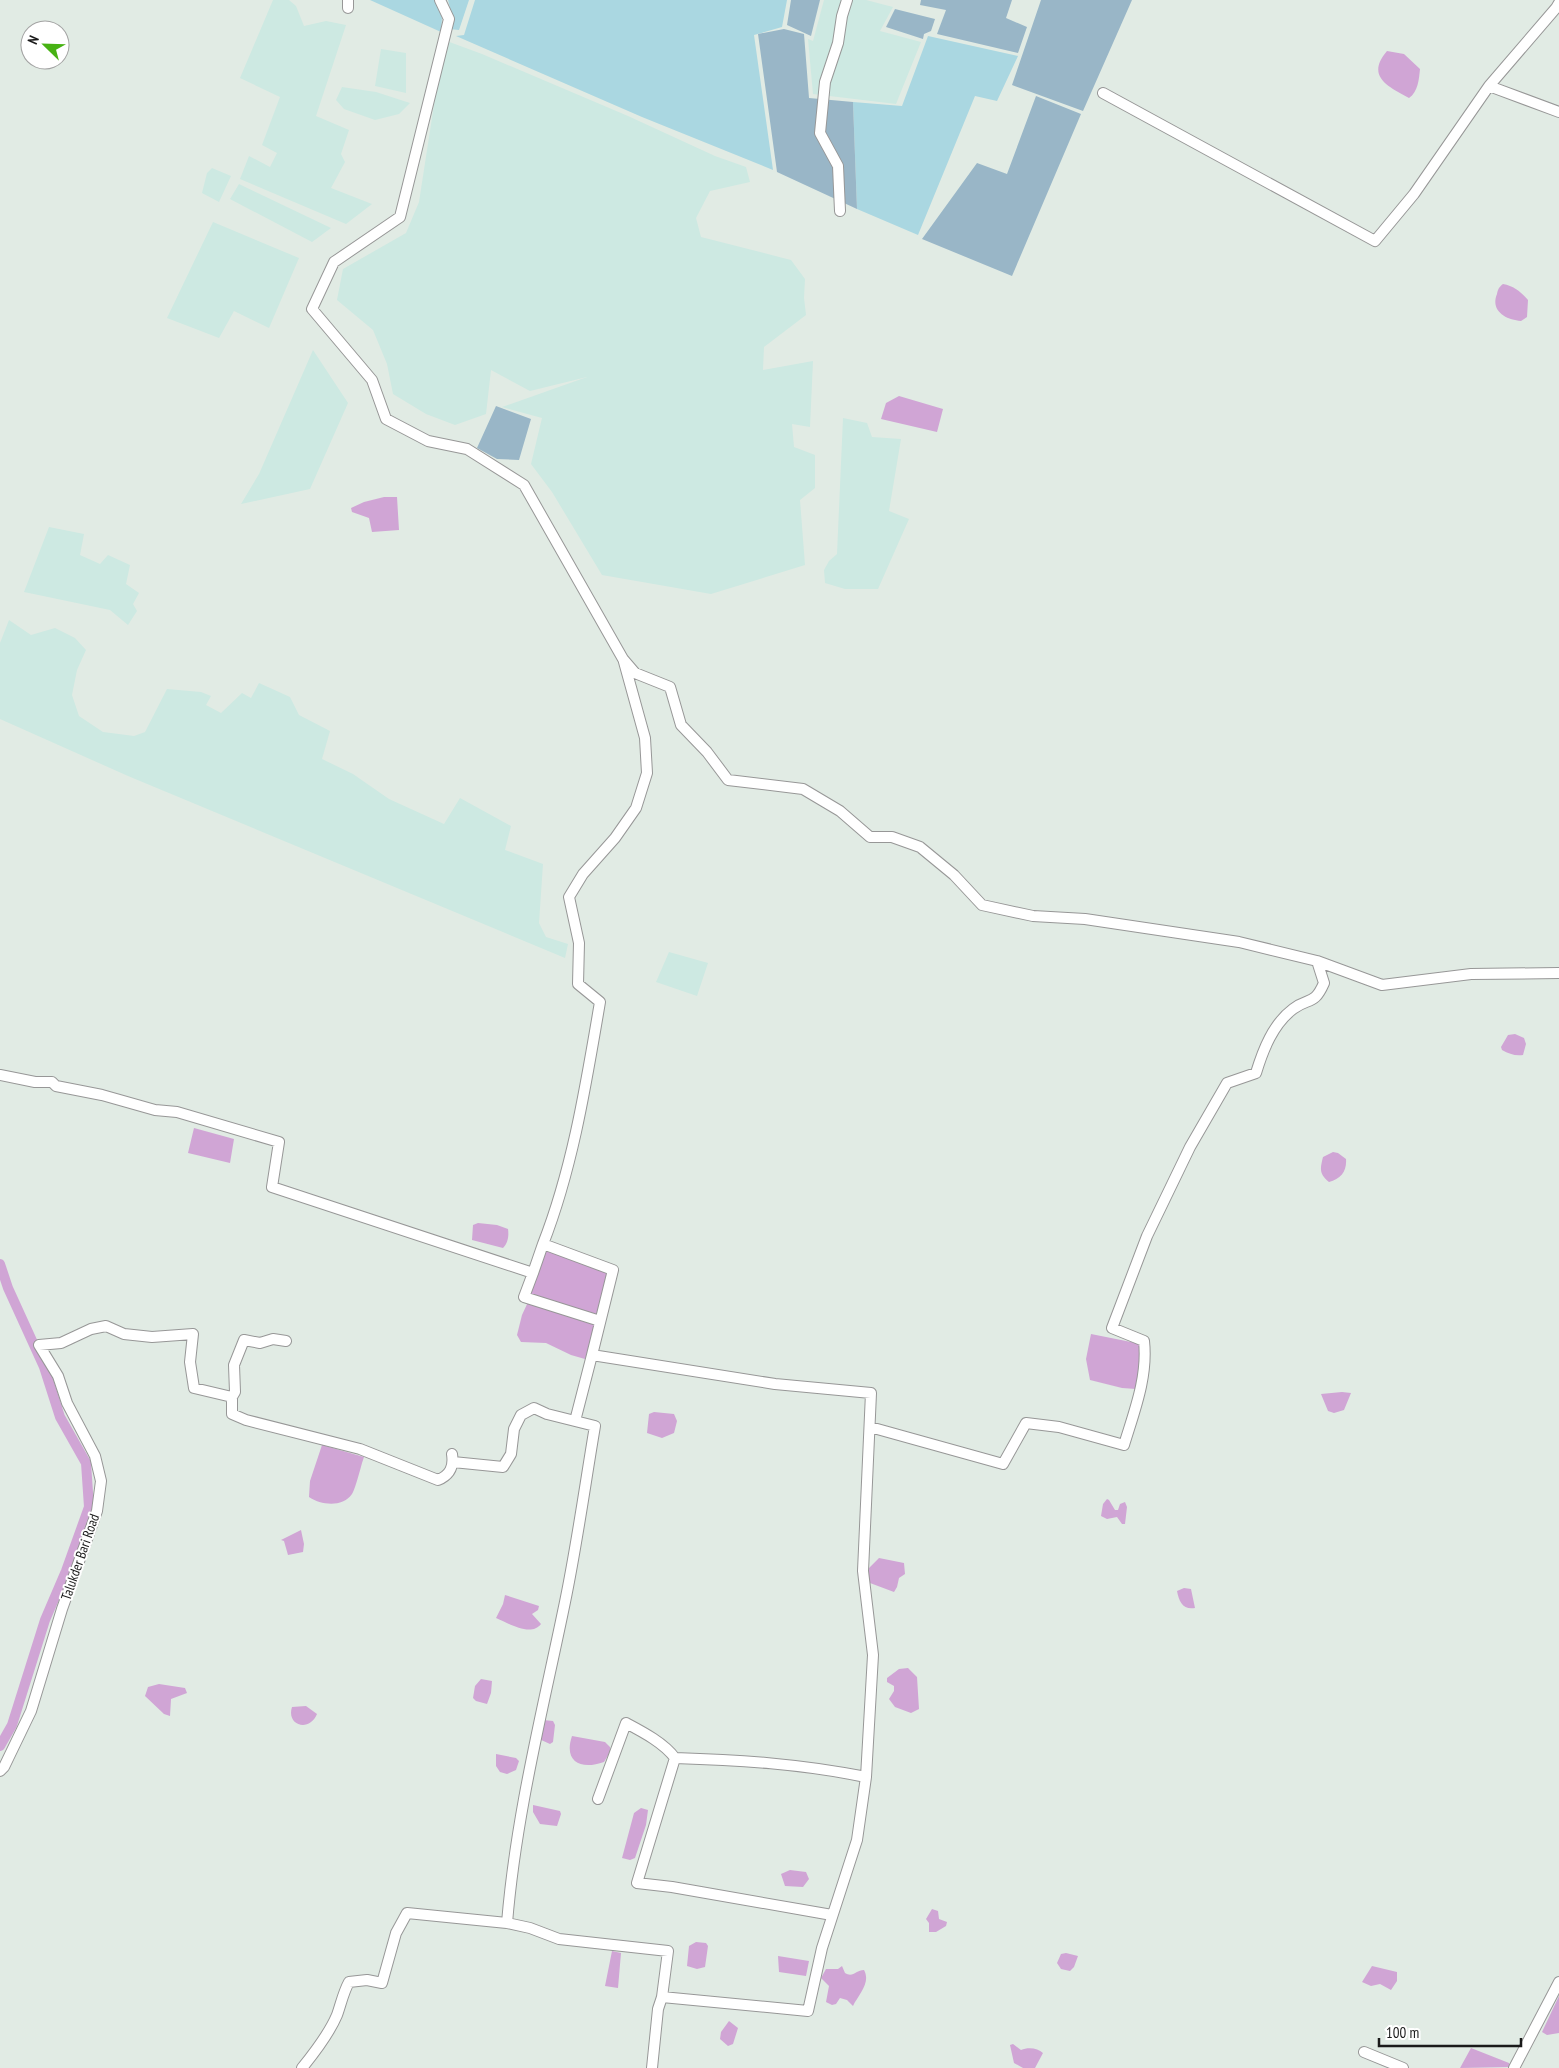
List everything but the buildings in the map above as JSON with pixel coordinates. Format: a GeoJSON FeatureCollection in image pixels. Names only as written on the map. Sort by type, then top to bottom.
{"type":"FeatureCollection","features":[{"type":"Feature","properties":{"kind":"street"},"geometry":{"type":"LineString","coordinates":[[440,0],[449,19],[400,217],[334,262],[312,309],[372,380],[386,418],[428,441],[467,449],[524,485],[623,659],[635,673],[670,687],[681,725],[707,752],[728,780],[804,789],[840,811],[870,837],[892,837],[920,847],[954,875],[982,905],[1033,916],[1085,919],[1239,942],[1317,961],[1382,985],[1471,974],[1559,972]]}},
{"type":"Feature","properties":{"kind":"street"},"geometry":{"type":"LineString","coordinates":[[840,212],[838,166],[820,133],[825,82],[838,43],[842,16],[847,0]]}},
{"type":"Feature","properties":{"kind":"street"},"geometry":{"type":"LineString","coordinates":[[1103,92],[1375,240],[1414,194],[1489,86],[1559,3]]}},
{"type":"Feature","properties":{"kind":"street"},"geometry":{"type":"LineString","coordinates":[[1489,86],[1559,112]]}},
{"type":"Feature","properties":{"kind":"street"},"geometry":{"type":"LineString","coordinates":[[600,1321],[524,1297],[555,1213],[577,1124],[600,1002],[578,984],[579,943],[569,897],[583,874],[615,838],[636,808],[647,773],[645,738],[623,659]]}},
{"type":"Feature","properties":{"kind":"street"},"geometry":{"type":"LineString","coordinates":[[870,1427],[1003,1464],[1026,1423],[1059,1427],[1124,1445],[1139,1398],[1146,1358],[1144,1342],[1112,1328],[1147,1236],[1190,1147],[1227,1083],[1256,1073],[1263,1052],[1276,1028],[1293,1009],[1318,996],[1324,983],[1317,961]]}},
{"type":"Feature","properties":{"kind":"street"},"geometry":{"type":"LineString","coordinates":[[0,1075],[35,1082],[52,1082],[56,1086],[102,1095],[155,1110],[177,1112],[279,1142],[272,1187],[533,1273]]}},
{"type":"Feature","properties":{"kind":"street"},"geometry":{"type":"LineString","coordinates":[[543,1244],[613,1270],[575,1421]]}},
{"type":"Feature","properties":{"kind":"street","name":"Talukder Bari Road"},"geometry":{"type":"LineString","coordinates":[[0,1771],[4,1767],[31,1711],[62,1609],[97,1511],[101,1482],[95,1456],[67,1403],[58,1376],[39,1346],[61,1343],[90,1329],[106,1326],[124,1334],[142,1336],[193,1334],[190,1362],[194,1388],[232,1397]]}},
{"type":"Feature","properties":{"kind":"street"},"geometry":{"type":"LineString","coordinates":[[286,1341],[273,1339],[260,1343],[244,1340],[234,1365],[235,1392],[232,1397],[232,1414],[246,1420],[376,1454],[438,1480],[447,1476],[453,1458],[502,1467],[510,1454],[514,1429],[521,1415],[534,1408],[547,1414],[595,1426],[566,1595],[518,1824],[511,1868],[507,1923]]}},
{"type":"Feature","properties":{"kind":"street"},"geometry":{"type":"LineString","coordinates":[[592,1355],[775,1384],[871,1394],[863,1572],[873,1655],[866,1777],[857,1840],[832,1915],[808,2011],[662,1997]]}},
{"type":"Feature","properties":{"kind":"street"},"geometry":{"type":"LineString","coordinates":[[598,1798],[626,1724],[641,1731],[672,1753],[675,1758],[637,1883],[672,1887],[832,1915]]}},
{"type":"Feature","properties":{"kind":"street"},"geometry":{"type":"LineString","coordinates":[[675,1758],[752,1761],[866,1777]]}},
{"type":"Feature","properties":{"kind":"street"},"geometry":{"type":"LineString","coordinates":[[302,2068],[318,2048],[336,2015],[349,1982],[367,1980],[382,1983],[396,1933],[407,1913],[507,1923],[530,1928],[559,1939],[668,1952],[662,1997],[658,2009],[652,2068]]}},
{"type":"Feature","properties":{"kind":"street"},"geometry":{"type":"LineString","coordinates":[[1514,2068],[1559,1982]]}},
{"type":"Feature","properties":{"kind":"street"},"geometry":{"type":"LineString","coordinates":[[1364,2052],[1403,2068]]}},
{"type":"Feature","properties":{"kind":"shaded area"},"geometry":{"type":"Polygon","coordinates":[[[273,0],[289,0],[296,6],[304,26],[326,21],[346,25],[316,116],[349,130],[341,154],[345,162],[331,188],[372,204],[346,224],[240,179],[249,156],[270,167],[277,153],[262,145],[280,97],[240,78],[273,0]]]}},
{"type":"Feature","properties":{"kind":"shaded area"},"geometry":{"type":"Polygon","coordinates":[[[370,0],[436,0],[442,18],[441,32],[370,0]]]}},
{"type":"Feature","properties":{"kind":"shaded area"},"geometry":{"type":"Polygon","coordinates":[[[448,0],[469,0],[459,30],[449,29],[453,20],[448,0]]]}},
{"type":"Feature","properties":{"kind":"shaded area"},"geometry":{"type":"Polygon","coordinates":[[[475,0],[787,0],[782,27],[754,35],[773,170],[642,117],[456,36],[464,35],[475,0]]]}},
{"type":"Feature","properties":{"kind":"shaded area"},"geometry":{"type":"Polygon","coordinates":[[[791,0],[820,0],[811,36],[787,25],[791,0]]]}},
{"type":"Feature","properties":{"kind":"shaded area"},"geometry":{"type":"Polygon","coordinates":[[[824,0],[866,0],[893,7],[880,31],[921,42],[896,104],[813,94],[808,39],[813,41],[824,0]]]}},
{"type":"Feature","properties":{"kind":"shaded area"},"geometry":{"type":"Polygon","coordinates":[[[921,0],[1012,0],[1006,18],[1027,27],[1018,53],[937,34],[946,10],[920,5],[921,0]]]}},
{"type":"Feature","properties":{"kind":"shaded area"},"geometry":{"type":"Polygon","coordinates":[[[1041,0],[1132,0],[1083,111],[1012,85],[1041,0]]]}},
{"type":"Feature","properties":{"kind":"shaded area"},"geometry":{"type":"Polygon","coordinates":[[[895,9],[935,19],[931,31],[924,34],[923,39],[886,27],[895,9]]]}},
{"type":"Feature","properties":{"kind":"shaded area"},"geometry":{"type":"Polygon","coordinates":[[[784,29],[804,34],[809,98],[853,102],[857,209],[777,172],[758,34],[784,29]]]}},
{"type":"Feature","properties":{"kind":"shaded area"},"geometry":{"type":"Polygon","coordinates":[[[928,36],[1018,56],[997,101],[975,96],[918,235],[857,209],[853,102],[902,106],[928,36]]]}},
{"type":"Feature","properties":{"kind":"shaded area"},"geometry":{"type":"Polygon","coordinates":[[[444,40],[482,54],[628,116],[715,156],[746,167],[750,182],[710,191],[696,218],[701,237],[791,260],[805,279],[804,298],[806,315],[764,347],[763,370],[813,361],[810,427],[792,424],[794,447],[815,455],[815,488],[800,500],[805,565],[711,594],[602,575],[552,492],[531,464],[542,418],[502,407],[587,377],[530,391],[491,370],[486,414],[455,425],[426,414],[393,394],[387,364],[373,330],[337,300],[343,269],[406,233],[419,202],[444,40]]]}},
{"type":"Feature","properties":{"kind":"shaded area"},"geometry":{"type":"Polygon","coordinates":[[[381,49],[406,53],[406,93],[375,86],[381,49]]]}},
{"type":"Feature","properties":{"kind":"shaded area"},"geometry":{"type":"Polygon","coordinates":[[[1387,51],[1404,54],[1420,69],[1416,89],[1409,98],[1387,85],[1379,74],[1378,68],[1387,51]]]}},
{"type":"Feature","properties":{"kind":"shaded area"},"geometry":{"type":"Polygon","coordinates":[[[342,87],[376,92],[410,103],[399,114],[375,120],[344,109],[336,100],[342,87]]]}},
{"type":"Feature","properties":{"kind":"shaded area"},"geometry":{"type":"Polygon","coordinates":[[[1036,96],[1081,114],[1012,276],[922,239],[977,163],[1007,174],[1036,96]]]}},
{"type":"Feature","properties":{"kind":"shaded area"},"geometry":{"type":"Polygon","coordinates":[[[212,168],[231,176],[219,202],[202,193],[207,173],[212,168]]]}},
{"type":"Feature","properties":{"kind":"shaded area"},"geometry":{"type":"Polygon","coordinates":[[[239,184],[331,228],[312,242],[230,199],[239,184]]]}},
{"type":"Feature","properties":{"kind":"shaded area"},"geometry":{"type":"Polygon","coordinates":[[[213,222],[299,258],[269,328],[234,311],[219,338],[167,318],[213,222]]]}},
{"type":"Feature","properties":{"kind":"shaded area"},"geometry":{"type":"Polygon","coordinates":[[[1503,284],[1511,286],[1528,300],[1527,317],[1521,321],[1510,319],[1498,310],[1495,300],[1498,289],[1503,284]]]}},
{"type":"Feature","properties":{"kind":"shaded area"},"geometry":{"type":"Polygon","coordinates":[[[313,350],[348,403],[310,489],[241,504],[259,474],[313,350]]]}},
{"type":"Feature","properties":{"kind":"shaded area"},"geometry":{"type":"Polygon","coordinates":[[[899,396],[943,409],[937,432],[881,419],[886,403],[899,396]]]}},
{"type":"Feature","properties":{"kind":"shaded area"},"geometry":{"type":"Polygon","coordinates":[[[496,406],[531,419],[519,460],[497,459],[477,448],[496,406]]]}},
{"type":"Feature","properties":{"kind":"shaded area"},"geometry":{"type":"Polygon","coordinates":[[[843,418],[867,423],[872,437],[901,439],[889,511],[909,519],[878,589],[845,589],[825,583],[824,570],[829,561],[837,554],[843,418]]]}},
{"type":"Feature","properties":{"kind":"shaded area"},"geometry":{"type":"Polygon","coordinates":[[[384,497],[397,497],[399,530],[372,532],[369,518],[352,512],[351,508],[364,502],[384,497]]]}},
{"type":"Feature","properties":{"kind":"shaded area"},"geometry":{"type":"Polygon","coordinates":[[[49,527],[84,534],[80,555],[100,564],[108,555],[130,565],[126,584],[139,593],[133,604],[137,611],[128,625],[110,610],[24,592],[49,527]]]}},
{"type":"Feature","properties":{"kind":"shaded area"},"geometry":{"type":"Polygon","coordinates":[[[9,620],[31,635],[55,628],[75,638],[86,650],[77,670],[72,695],[79,716],[103,732],[134,736],[145,732],[167,689],[201,692],[211,696],[206,705],[221,713],[242,693],[251,698],[259,683],[290,697],[299,715],[330,731],[322,759],[353,774],[389,799],[444,824],[460,798],[511,826],[505,850],[543,864],[539,923],[546,937],[568,944],[565,958],[128,776],[0,719],[0,643],[9,620]]]}},
{"type":"Feature","properties":{"kind":"shaded area"},"geometry":{"type":"Polygon","coordinates":[[[669,952],[708,963],[697,996],[656,982],[669,952]]]}},
{"type":"Feature","properties":{"kind":"shaded area"},"geometry":{"type":"Polygon","coordinates":[[[1515,1034],[1524,1038],[1526,1044],[1523,1055],[1512,1054],[1502,1050],[1501,1047],[1508,1035],[1515,1034]]]}},
{"type":"Feature","properties":{"kind":"shaded area"},"geometry":{"type":"Polygon","coordinates":[[[194,1128],[234,1139],[230,1163],[188,1153],[194,1128]]]}},
{"type":"Feature","properties":{"kind":"shaded area"},"geometry":{"type":"Polygon","coordinates":[[[1333,1152],[1346,1159],[1346,1163],[1342,1174],[1337,1179],[1329,1182],[1322,1174],[1321,1165],[1323,1157],[1333,1152]]]}},
{"type":"Feature","properties":{"kind":"shaded area"},"geometry":{"type":"Polygon","coordinates":[[[478,1223],[497,1225],[508,1229],[508,1239],[503,1248],[472,1240],[473,1225],[478,1223]]]}},
{"type":"Feature","properties":{"kind":"shaded area"},"geometry":{"type":"Polygon","coordinates":[[[543,1249],[608,1272],[598,1315],[528,1294],[543,1249]]]}},
{"type":"Feature","properties":{"kind":"shaded area"},"geometry":{"type":"Polygon","coordinates":[[[528,1302],[595,1322],[585,1359],[571,1355],[546,1343],[521,1342],[517,1335],[522,1315],[528,1302]]]}},
{"type":"Feature","properties":{"kind":"shaded area"},"geometry":{"type":"Polygon","coordinates":[[[1091,1334],[1141,1344],[1143,1357],[1136,1389],[1122,1388],[1090,1380],[1086,1359],[1091,1334]]]}},
{"type":"Feature","properties":{"kind":"shaded area"},"geometry":{"type":"Polygon","coordinates":[[[1351,1393],[1344,1410],[1334,1413],[1328,1411],[1321,1394],[1351,1393]]]}},
{"type":"Feature","properties":{"kind":"shaded area"},"geometry":{"type":"Polygon","coordinates":[[[654,1412],[674,1414],[677,1421],[674,1433],[662,1438],[647,1433],[649,1414],[654,1412]]]}},
{"type":"Feature","properties":{"kind":"shaded area"},"geometry":{"type":"Polygon","coordinates":[[[322,1445],[364,1457],[354,1491],[343,1502],[331,1504],[319,1502],[309,1497],[310,1481],[322,1445]]]}},
{"type":"Feature","properties":{"kind":"shaded area"},"geometry":{"type":"Polygon","coordinates":[[[1107,1499],[1115,1510],[1118,1510],[1120,1504],[1125,1502],[1127,1507],[1125,1524],[1122,1524],[1117,1517],[1107,1519],[1101,1516],[1103,1504],[1107,1499]]]}},
{"type":"Feature","properties":{"kind":"shaded area"},"geometry":{"type":"Polygon","coordinates":[[[301,1530],[304,1544],[303,1552],[288,1555],[284,1541],[281,1540],[301,1530]]]}},
{"type":"Feature","properties":{"kind":"shaded area"},"geometry":{"type":"Polygon","coordinates":[[[879,1558],[904,1563],[905,1574],[899,1578],[894,1592],[870,1583],[868,1577],[869,1568],[879,1558]]]}},
{"type":"Feature","properties":{"kind":"shaded area"},"geometry":{"type":"Polygon","coordinates":[[[1184,1588],[1191,1589],[1195,1608],[1187,1608],[1180,1602],[1177,1591],[1184,1588]]]}},
{"type":"Feature","properties":{"kind":"shaded area"},"geometry":{"type":"Polygon","coordinates":[[[505,1595],[539,1606],[538,1610],[532,1614],[541,1624],[537,1628],[526,1629],[496,1618],[505,1595]]]}},
{"type":"Feature","properties":{"kind":"shaded area"},"geometry":{"type":"Polygon","coordinates":[[[908,1668],[917,1677],[919,1709],[911,1713],[895,1707],[889,1699],[894,1691],[894,1686],[887,1682],[887,1678],[899,1669],[908,1668]]]}},
{"type":"Feature","properties":{"kind":"shaded area"},"geometry":{"type":"Polygon","coordinates":[[[481,1679],[492,1681],[491,1693],[487,1704],[476,1701],[473,1698],[475,1686],[481,1679]]]}},
{"type":"Feature","properties":{"kind":"shaded area"},"geometry":{"type":"Polygon","coordinates":[[[159,1684],[185,1688],[187,1693],[171,1699],[170,1716],[164,1714],[145,1696],[148,1687],[159,1684]]]}},
{"type":"Feature","properties":{"kind":"shaded area"},"geometry":{"type":"Polygon","coordinates":[[[306,1706],[317,1714],[313,1720],[304,1725],[295,1722],[291,1713],[292,1707],[306,1706]]]}},
{"type":"Feature","properties":{"kind":"shaded area"},"geometry":{"type":"Polygon","coordinates":[[[543,1720],[553,1721],[555,1725],[553,1742],[550,1744],[539,1739],[543,1720]]]}},
{"type":"Feature","properties":{"kind":"shaded area"},"geometry":{"type":"Polygon","coordinates":[[[572,1736],[605,1742],[610,1747],[610,1752],[604,1762],[588,1765],[576,1762],[570,1753],[572,1736]]]}},
{"type":"Feature","properties":{"kind":"shaded area"},"geometry":{"type":"Polygon","coordinates":[[[496,1754],[516,1758],[519,1761],[516,1770],[507,1774],[500,1772],[496,1766],[496,1754]]]}},
{"type":"Feature","properties":{"kind":"shaded area"},"geometry":{"type":"Polygon","coordinates":[[[533,1805],[560,1811],[561,1814],[557,1826],[540,1824],[533,1812],[533,1805]]]}},
{"type":"Feature","properties":{"kind":"shaded area"},"geometry":{"type":"Polygon","coordinates":[[[641,1808],[648,1810],[646,1825],[635,1858],[630,1860],[622,1858],[634,1813],[641,1808]]]}},
{"type":"Feature","properties":{"kind":"shaded area"},"geometry":{"type":"Polygon","coordinates":[[[790,1870],[806,1872],[809,1879],[803,1887],[785,1886],[781,1874],[790,1870]]]}},
{"type":"Feature","properties":{"kind":"shaded area"},"geometry":{"type":"Polygon","coordinates":[[[932,1909],[938,1911],[939,1919],[947,1922],[946,1926],[936,1932],[929,1932],[929,1923],[926,1919],[932,1909]]]}},
{"type":"Feature","properties":{"kind":"shaded area"},"geometry":{"type":"Polygon","coordinates":[[[696,1942],[706,1943],[708,1946],[705,1967],[697,1969],[687,1966],[689,1946],[696,1942]]]}},
{"type":"Feature","properties":{"kind":"shaded area"},"geometry":{"type":"Polygon","coordinates":[[[612,1951],[621,1953],[618,1988],[605,1986],[612,1951]]]}},
{"type":"Feature","properties":{"kind":"shaded area"},"geometry":{"type":"Polygon","coordinates":[[[1066,1953],[1078,1956],[1074,1967],[1070,1971],[1061,1969],[1057,1963],[1061,1954],[1066,1953]]]}},
{"type":"Feature","properties":{"kind":"shaded area"},"geometry":{"type":"Polygon","coordinates":[[[778,1956],[809,1961],[806,1976],[779,1972],[778,1956]]]}},
{"type":"Feature","properties":{"kind":"shaded area"},"geometry":{"type":"Polygon","coordinates":[[[842,1966],[845,1973],[852,1974],[864,1970],[866,1975],[865,1984],[853,2006],[847,2000],[840,1998],[836,2004],[832,2005],[826,2002],[829,1986],[821,1978],[826,1969],[838,1969],[842,1966]]]}},
{"type":"Feature","properties":{"kind":"shaded area"},"geometry":{"type":"Polygon","coordinates":[[[1372,1966],[1397,1972],[1397,1981],[1391,1990],[1380,1984],[1371,1986],[1362,1982],[1372,1966]]]}},
{"type":"Feature","properties":{"kind":"shaded area"},"geometry":{"type":"Polygon","coordinates":[[[1559,1996],[1559,2033],[1547,2035],[1542,2032],[1559,1996]]]}},
{"type":"Feature","properties":{"kind":"shaded area"},"geometry":{"type":"Polygon","coordinates":[[[729,2021],[738,2028],[733,2044],[728,2046],[720,2039],[721,2032],[729,2021]]]}},
{"type":"Feature","properties":{"kind":"shaded area"},"geometry":{"type":"Polygon","coordinates":[[[1013,2044],[1021,2050],[1033,2048],[1043,2053],[1035,2068],[1023,2068],[1014,2063],[1010,2045],[1013,2044]]]}},
{"type":"Feature","properties":{"kind":"shaded area"},"geometry":{"type":"Polygon","coordinates":[[[1471,2048],[1509,2063],[1510,2067],[1460,2068],[1471,2048]]]}},
{"type":"Feature","properties":{"kind":"waterway"},"geometry":{"type":"LineString","coordinates":[[0,1264],[8,1288],[44,1367],[60,1417],[86,1463],[89,1507],[66,1571],[45,1620],[12,1725],[0,1746]]}}]}
